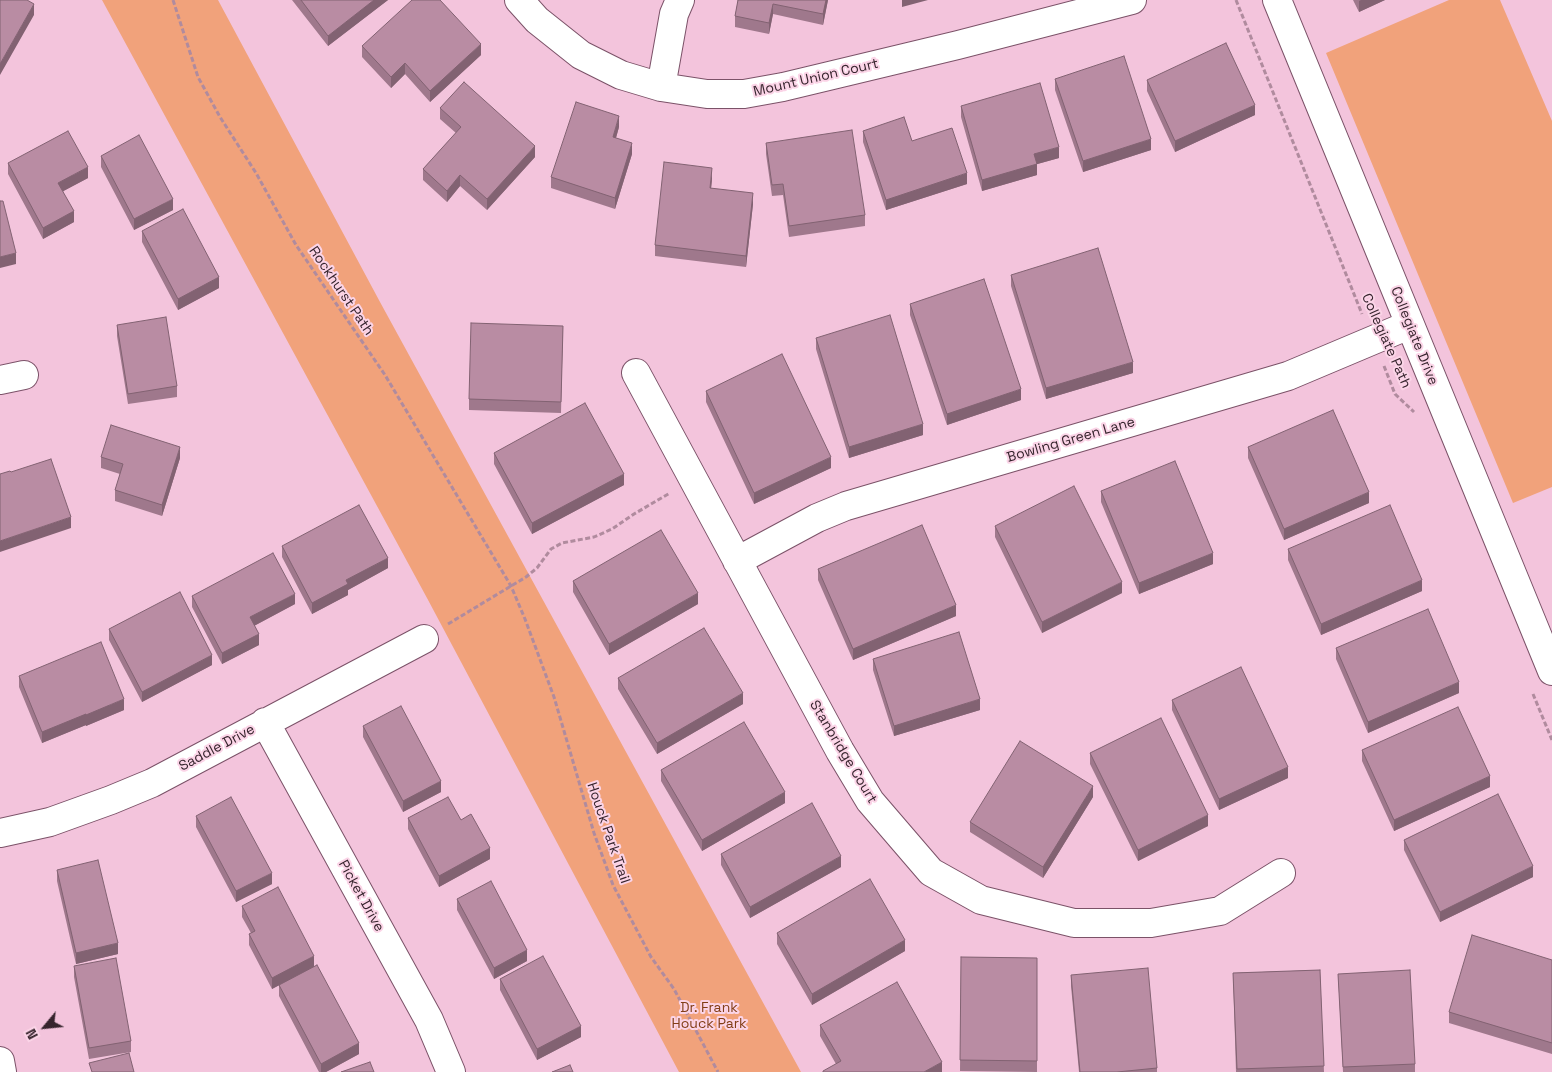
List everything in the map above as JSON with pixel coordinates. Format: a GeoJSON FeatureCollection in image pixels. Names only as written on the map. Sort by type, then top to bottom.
{"type":"FeatureCollection","features":[{"type":"Feature","properties":{"kind":"street","name":"Mount Union Court"},"geometry":{"type":"LineString","coordinates":[[519,0],[537,20],[582,55],[621,75],[661,87],[707,94],[744,94],[783,87],[958,45],[1132,0]]}},
{"type":"Feature","properties":{"kind":"street"},"geometry":{"type":"LineString","coordinates":[[661,87],[674,14],[680,0]]}},
{"type":"Feature","properties":{"kind":"street","name":"Collegiate Drive"},"geometry":{"type":"LineString","coordinates":[[1277,0],[1552,671]]}},
{"type":"Feature","properties":{"kind":"street","name":"Bowling Green Lane"},"geometry":{"type":"LineString","coordinates":[[737,561],[793,530],[846,506],[1288,376],[1373,342],[1409,325]]}},
{"type":"Feature","properties":{"kind":"street","name":"Stanbridge Court"},"geometry":{"type":"LineString","coordinates":[[636,373],[840,751],[870,801],[931,872],[981,900],[1074,923],[1152,923],[1220,911],[1281,873]]}},
{"type":"Feature","properties":{"kind":"street","name":"Saddle Drive"},"geometry":{"type":"LineString","coordinates":[[0,833],[50,822],[152,783],[424,639]]}},
{"type":"Feature","properties":{"kind":"street","name":"Picket Drive"},"geometry":{"type":"LineString","coordinates":[[265,722],[429,1020],[451,1072]]}},
{"type":"Feature","properties":{"kind":"street"},"geometry":{"type":"LineString","coordinates":[[0,1062],[2,1072]]}},
{"type":"Feature","properties":{"kind":"path","name":"Rockhurst Path"},"geometry":{"type":"LineString","coordinates":[[173,0],[198,77],[220,117],[256,173],[296,245],[385,375],[511,586]]}},
{"type":"Feature","properties":{"kind":"path","name":"Collegiate Path"},"geometry":{"type":"LineString","coordinates":[[1236,0],[1346,278],[1395,394],[1416,415]]}},
{"type":"Feature","properties":{"kind":"path"},"geometry":{"type":"LineString","coordinates":[[424,639],[537,568],[551,549],[562,543],[594,537],[612,529],[671,492]]}},
{"type":"Feature","properties":{"kind":"path","name":"Houck Park Trail"},"geometry":{"type":"LineString","coordinates":[[511,586],[554,697],[594,833],[613,885],[652,957],[674,988],[718,1072]]}},
{"type":"Feature","properties":{"kind":"path"},"geometry":{"type":"LineString","coordinates":[[1529,686],[1552,740]]}},
{"type":"Feature","properties":{"kind":"green space","name":"Dr. Frank Houck Park"},"geometry":{"type":"Polygon","coordinates":[[[102,0],[218,0],[380,302],[801,1072],[679,1072],[427,598],[102,0]]]}},
{"type":"Feature","properties":{"kind":"green space"},"geometry":{"type":"Polygon","coordinates":[[[1449,0],[1500,0],[1552,121],[1552,487],[1513,503],[1326,53],[1449,0]]]}},
{"type":"Feature","properties":{"kind":"building"},"geometry":{"type":"Polygon","coordinates":[[[0,0],[27,0],[34,4],[0,64],[0,0]]]}},
{"type":"Feature","properties":{"kind":"building"},"geometry":{"type":"Polygon","coordinates":[[[301,0],[374,0],[328,36],[301,0]]]}},
{"type":"Feature","properties":{"kind":"building"},"geometry":{"type":"Polygon","coordinates":[[[412,0],[440,0],[481,44],[430,91],[405,63],[391,77],[362,46],[412,0]]]}},
{"type":"Feature","properties":{"kind":"building"},"geometry":{"type":"Polygon","coordinates":[[[738,0],[826,0],[823,14],[773,4],[769,23],[735,16],[738,0]]]}},
{"type":"Feature","properties":{"kind":"building"},"geometry":{"type":"Polygon","coordinates":[[[1226,43],[1255,105],[1175,141],[1147,80],[1226,43]]]}},
{"type":"Feature","properties":{"kind":"building"},"geometry":{"type":"Polygon","coordinates":[[[1124,56],[1151,139],[1083,161],[1055,79],[1124,56]]]}},
{"type":"Feature","properties":{"kind":"building"},"geometry":{"type":"Polygon","coordinates":[[[464,82],[535,146],[487,199],[460,175],[447,191],[423,169],[461,127],[440,108],[464,82]]]}},
{"type":"Feature","properties":{"kind":"building"},"geometry":{"type":"Polygon","coordinates":[[[1040,83],[1059,147],[1034,154],[1037,164],[982,180],[961,106],[1040,83]]]}},
{"type":"Feature","properties":{"kind":"building"},"geometry":{"type":"Polygon","coordinates":[[[576,102],[619,116],[613,137],[632,143],[615,198],[551,177],[576,102]]]}},
{"type":"Feature","properties":{"kind":"building"},"geometry":{"type":"Polygon","coordinates":[[[904,117],[912,141],[952,128],[967,173],[886,200],[863,131],[904,117]]]}},
{"type":"Feature","properties":{"kind":"building"},"geometry":{"type":"Polygon","coordinates":[[[852,130],[865,215],[789,226],[783,184],[772,185],[766,143],[852,130]]]}},
{"type":"Feature","properties":{"kind":"building"},"geometry":{"type":"Polygon","coordinates":[[[68,131],[88,167],[58,183],[74,211],[43,228],[8,163],[68,131]]]}},
{"type":"Feature","properties":{"kind":"building"},"geometry":{"type":"Polygon","coordinates":[[[139,135],[173,199],[134,219],[101,156],[139,135]]]}},
{"type":"Feature","properties":{"kind":"building"},"geometry":{"type":"Polygon","coordinates":[[[664,162],[712,168],[710,188],[753,193],[746,256],[655,245],[664,162]]]}},
{"type":"Feature","properties":{"kind":"building"},"geometry":{"type":"Polygon","coordinates":[[[0,201],[3,201],[16,253],[0,257],[0,201]]]}},
{"type":"Feature","properties":{"kind":"building"},"geometry":{"type":"Polygon","coordinates":[[[183,209],[219,277],[178,299],[142,231],[183,209]]]}},
{"type":"Feature","properties":{"kind":"building"},"geometry":{"type":"Polygon","coordinates":[[[1098,248],[1133,362],[1046,388],[1011,275],[1098,248]]]}},
{"type":"Feature","properties":{"kind":"building"},"geometry":{"type":"Polygon","coordinates":[[[984,279],[1021,389],[947,414],[910,304],[984,279]]]}},
{"type":"Feature","properties":{"kind":"building"},"geometry":{"type":"Polygon","coordinates":[[[890,315],[923,424],[849,447],[816,338],[890,315]]]}},
{"type":"Feature","properties":{"kind":"building"},"geometry":{"type":"Polygon","coordinates":[[[166,317],[177,386],[128,394],[117,325],[166,317]]]}},
{"type":"Feature","properties":{"kind":"building"},"geometry":{"type":"Polygon","coordinates":[[[471,323],[563,326],[561,402],[469,399],[471,323]]]}},
{"type":"Feature","properties":{"kind":"building"},"geometry":{"type":"Polygon","coordinates":[[[782,354],[831,457],[754,493],[706,391],[782,354]]]}},
{"type":"Feature","properties":{"kind":"building"},"geometry":{"type":"Polygon","coordinates":[[[585,403],[624,474],[532,523],[494,453],[585,403]]]}},
{"type":"Feature","properties":{"kind":"building"},"geometry":{"type":"Polygon","coordinates":[[[1333,410],[1369,492],[1284,529],[1248,447],[1333,410]]]}},
{"type":"Feature","properties":{"kind":"building"},"geometry":{"type":"Polygon","coordinates":[[[111,425],[180,447],[162,505],[115,490],[123,464],[101,457],[111,425]]]}},
{"type":"Feature","properties":{"kind":"building"},"geometry":{"type":"Polygon","coordinates":[[[51,459],[71,517],[0,541],[0,474],[51,459]]]}},
{"type":"Feature","properties":{"kind":"building"},"geometry":{"type":"Polygon","coordinates":[[[1175,461],[1213,553],[1139,583],[1101,491],[1175,461]]]}},
{"type":"Feature","properties":{"kind":"building"},"geometry":{"type":"Polygon","coordinates":[[[1074,486],[1122,582],[1042,622],[995,526],[1074,486]]]}},
{"type":"Feature","properties":{"kind":"building"},"geometry":{"type":"Polygon","coordinates":[[[359,505],[388,558],[346,580],[348,584],[312,603],[282,546],[359,505]]]}},
{"type":"Feature","properties":{"kind":"building"},"geometry":{"type":"Polygon","coordinates":[[[1390,505],[1422,580],[1321,624],[1288,549],[1390,505]]]}},
{"type":"Feature","properties":{"kind":"building"},"geometry":{"type":"Polygon","coordinates":[[[922,525],[956,605],[853,649],[818,569],[922,525]]]}},
{"type":"Feature","properties":{"kind":"building"},"geometry":{"type":"Polygon","coordinates":[[[661,530],[698,593],[609,644],[573,581],[661,530]]]}},
{"type":"Feature","properties":{"kind":"building"},"geometry":{"type":"Polygon","coordinates":[[[273,553],[295,594],[250,617],[259,634],[222,653],[192,596],[273,553]]]}},
{"type":"Feature","properties":{"kind":"building"},"geometry":{"type":"Polygon","coordinates":[[[180,592],[212,655],[142,692],[109,629],[180,592]]]}},
{"type":"Feature","properties":{"kind":"building"},"geometry":{"type":"Polygon","coordinates":[[[1428,609],[1459,682],[1368,722],[1336,648],[1428,609]]]}},
{"type":"Feature","properties":{"kind":"building"},"geometry":{"type":"Polygon","coordinates":[[[704,628],[743,693],[657,743],[618,678],[704,628]]]}},
{"type":"Feature","properties":{"kind":"building"},"geometry":{"type":"Polygon","coordinates":[[[959,632],[980,699],[894,726],[873,659],[959,632]]]}},
{"type":"Feature","properties":{"kind":"building"},"geometry":{"type":"Polygon","coordinates":[[[101,642],[124,699],[42,732],[19,676],[101,642]]]}},
{"type":"Feature","properties":{"kind":"building"},"geometry":{"type":"Polygon","coordinates":[[[1241,667],[1288,767],[1219,799],[1172,700],[1241,667]]]}},
{"type":"Feature","properties":{"kind":"building"},"geometry":{"type":"Polygon","coordinates":[[[401,706],[441,781],[403,801],[363,726],[401,706]]]}},
{"type":"Feature","properties":{"kind":"building"},"geometry":{"type":"Polygon","coordinates":[[[1458,707],[1490,776],[1394,820],[1362,750],[1458,707]]]}},
{"type":"Feature","properties":{"kind":"building"},"geometry":{"type":"Polygon","coordinates":[[[1161,718],[1208,815],[1138,850],[1090,753],[1161,718]]]}},
{"type":"Feature","properties":{"kind":"building"},"geometry":{"type":"Polygon","coordinates":[[[744,722],[785,792],[702,840],[661,770],[744,722]]]}},
{"type":"Feature","properties":{"kind":"building"},"geometry":{"type":"Polygon","coordinates":[[[1020,741],[1093,786],[1043,867],[970,822],[1020,741]]]}},
{"type":"Feature","properties":{"kind":"building"},"geometry":{"type":"Polygon","coordinates":[[[1498,794],[1533,866],[1440,912],[1404,840],[1498,794]]]}},
{"type":"Feature","properties":{"kind":"building"},"geometry":{"type":"Polygon","coordinates":[[[231,797],[272,873],[236,891],[196,816],[231,797]]]}},
{"type":"Feature","properties":{"kind":"building"},"geometry":{"type":"Polygon","coordinates":[[[448,797],[461,820],[471,814],[490,848],[439,876],[408,818],[448,797]]]}},
{"type":"Feature","properties":{"kind":"building"},"geometry":{"type":"Polygon","coordinates":[[[812,803],[841,856],[750,907],[721,854],[812,803]]]}},
{"type":"Feature","properties":{"kind":"building"},"geometry":{"type":"Polygon","coordinates":[[[98,860],[118,943],[76,953],[57,870],[98,860]]]}},
{"type":"Feature","properties":{"kind":"building"},"geometry":{"type":"Polygon","coordinates":[[[870,879],[905,940],[812,994],[777,933],[870,879]]]}},
{"type":"Feature","properties":{"kind":"building"},"geometry":{"type":"Polygon","coordinates":[[[491,881],[527,950],[494,968],[457,899],[491,881]]]}},
{"type":"Feature","properties":{"kind":"building"},"geometry":{"type":"Polygon","coordinates":[[[278,887],[314,956],[272,978],[249,934],[255,931],[242,906],[278,887]]]}},
{"type":"Feature","properties":{"kind":"building"},"geometry":{"type":"Polygon","coordinates":[[[1472,935],[1552,960],[1552,1043],[1449,1012],[1472,935]]]}},
{"type":"Feature","properties":{"kind":"building"},"geometry":{"type":"Polygon","coordinates":[[[543,956],[581,1026],[537,1049],[500,979],[543,956]]]}},
{"type":"Feature","properties":{"kind":"building"},"geometry":{"type":"Polygon","coordinates":[[[961,957],[1037,958],[1037,1061],[960,1060],[961,957]]]}},
{"type":"Feature","properties":{"kind":"building"},"geometry":{"type":"Polygon","coordinates":[[[116,958],[131,1041],[89,1048],[74,966],[116,958]]]}},
{"type":"Feature","properties":{"kind":"building"},"geometry":{"type":"Polygon","coordinates":[[[317,965],[359,1043],[321,1064],[279,985],[317,965]]]}},
{"type":"Feature","properties":{"kind":"building"},"geometry":{"type":"Polygon","coordinates":[[[1148,968],[1157,1068],[1117,1072],[1080,1072],[1071,975],[1148,968]]]}},
{"type":"Feature","properties":{"kind":"building"},"geometry":{"type":"Polygon","coordinates":[[[1320,970],[1324,1066],[1237,1069],[1233,973],[1320,970]]]}},
{"type":"Feature","properties":{"kind":"building"},"geometry":{"type":"Polygon","coordinates":[[[1410,970],[1415,1064],[1343,1067],[1338,974],[1410,970]]]}},
{"type":"Feature","properties":{"kind":"building"},"geometry":{"type":"Polygon","coordinates":[[[897,982],[942,1062],[924,1072],[823,1072],[841,1061],[820,1025],[897,982]]]}},
{"type":"Feature","properties":{"kind":"building"},"geometry":{"type":"Polygon","coordinates":[[[129,1053],[134,1072],[92,1072],[89,1063],[129,1053]]]}},
{"type":"Feature","properties":{"kind":"building"},"geometry":{"type":"Polygon","coordinates":[[[370,1062],[374,1072],[341,1072],[370,1062]]]}},
{"type":"Feature","properties":{"kind":"building"},"geometry":{"type":"Polygon","coordinates":[[[570,1065],[573,1072],[552,1072],[570,1065]]]}}]}
